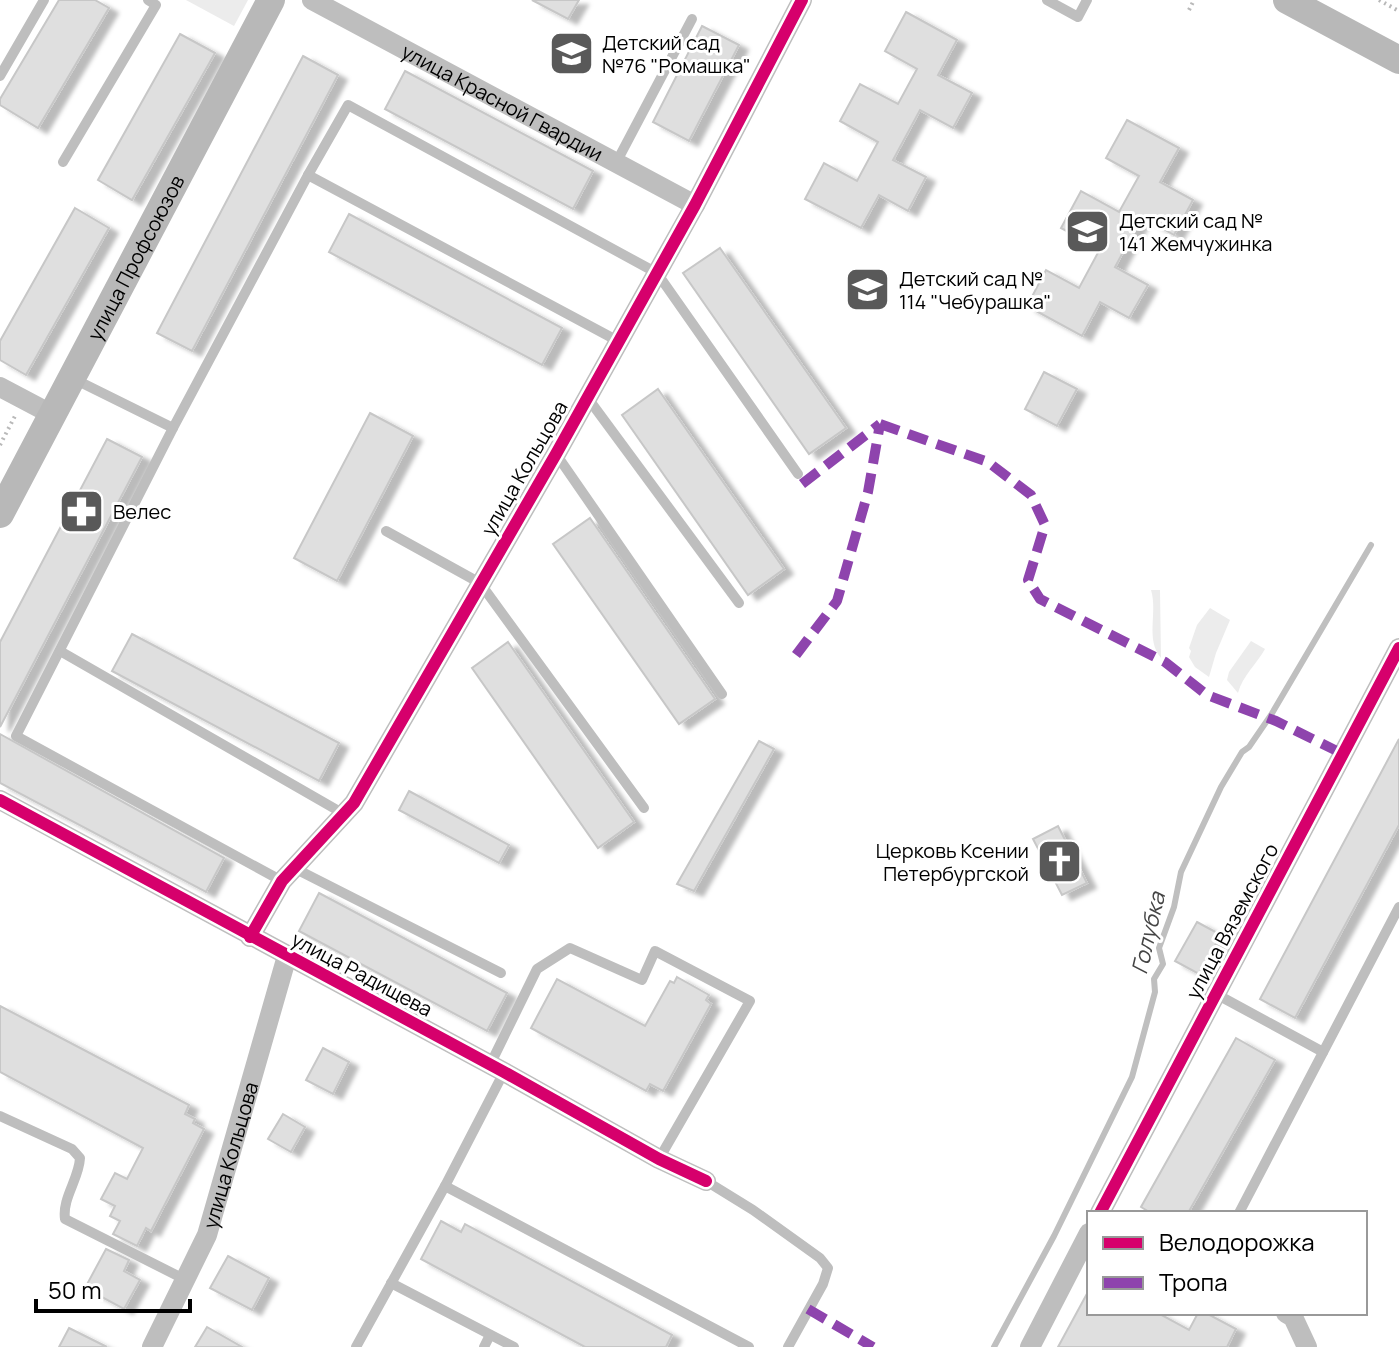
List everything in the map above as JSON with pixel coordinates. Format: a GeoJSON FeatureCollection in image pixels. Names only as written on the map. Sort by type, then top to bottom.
{"type":"FeatureCollection","features":[{"type":"Feature","properties":{"kind":"street","name":"улица Профсоюзов"},"geometry":{"type":"LineString","coordinates":[[4,497],[53,415],[271,0]]}},
{"type":"Feature","properties":{"kind":"street","name":"улица Красной Гвардии"},"geometry":{"type":"LineString","coordinates":[[312,0],[695,205]]}},
{"type":"Feature","properties":{"kind":"street","name":"улица Кольцова"},"geometry":{"type":"LineString","coordinates":[[250,937],[288,875],[354,803],[556,454],[695,205],[802,0]]}},
{"type":"Feature","properties":{"kind":"street"},"geometry":{"type":"LineString","coordinates":[[1296,2],[1399,60]]}},
{"type":"Feature","properties":{"kind":"street"},"geometry":{"type":"LineString","coordinates":[[0,387],[53,415]]}},
{"type":"Feature","properties":{"kind":"street","name":"улица Вяземского"},"geometry":{"type":"LineString","coordinates":[[1101,1211],[1399,648]]}},
{"type":"Feature","properties":{"kind":"street","name":"улица Радищева"},"geometry":{"type":"LineString","coordinates":[[0,800],[497,1068],[659,1159],[706,1181]]}},
{"type":"Feature","properties":{"kind":"street","name":"улица Кольцова"},"geometry":{"type":"LineString","coordinates":[[152,1347],[207,1235],[287,956]]}},
{"type":"Feature","properties":{"kind":"street"},"geometry":{"type":"LineString","coordinates":[[1030,1347],[1087,1237]]}},
{"type":"Feature","properties":{"kind":"street"},"geometry":{"type":"LineString","coordinates":[[1291,1315],[1307,1347]]}},
{"type":"Feature","properties":{"kind":"lane"},"geometry":{"type":"LineString","coordinates":[[0,76],[44,0]]}},
{"type":"Feature","properties":{"kind":"lane"},"geometry":{"type":"LineString","coordinates":[[63,162],[156,5],[148,0]]}},
{"type":"Feature","properties":{"kind":"lane"},"geometry":{"type":"LineString","coordinates":[[1047,0],[1078,17],[1087,0]]}},
{"type":"Feature","properties":{"kind":"lane"},"geometry":{"type":"LineString","coordinates":[[616,163],[692,19]]}},
{"type":"Feature","properties":{"kind":"lane"},"geometry":{"type":"LineString","coordinates":[[501,973],[288,875],[16,736],[173,428],[348,105],[657,273],[798,474]]}},
{"type":"Feature","properties":{"kind":"lane"},"geometry":{"type":"LineString","coordinates":[[308,175],[618,341]]}},
{"type":"Feature","properties":{"kind":"lane"},"geometry":{"type":"LineString","coordinates":[[71,378],[173,428]]}},
{"type":"Feature","properties":{"kind":"lane"},"geometry":{"type":"LineString","coordinates":[[587,397],[739,603]]}},
{"type":"Feature","properties":{"kind":"lane"},"geometry":{"type":"LineString","coordinates":[[556,454],[722,694]]}},
{"type":"Feature","properties":{"kind":"lane"},"geometry":{"type":"LineString","coordinates":[[386,531],[480,583],[644,808]]}},
{"type":"Feature","properties":{"kind":"lane"},"geometry":{"type":"LineString","coordinates":[[60,651],[344,814]]}},
{"type":"Feature","properties":{"kind":"lane"},"geometry":{"type":"LineString","coordinates":[[1240,1211],[1399,907]]}},
{"type":"Feature","properties":{"kind":"lane"},"geometry":{"type":"LineString","coordinates":[[356,1347],[445,1186],[537,969],[570,948],[642,980],[655,951],[750,1001],[659,1159]]}},
{"type":"Feature","properties":{"kind":"lane"},"geometry":{"type":"LineString","coordinates":[[1216,994],[1323,1052]]}},
{"type":"Feature","properties":{"kind":"lane"},"geometry":{"type":"LineString","coordinates":[[0,1116],[72,1149],[80,1158],[80,1168],[64,1210],[65,1219],[184,1279]]}},
{"type":"Feature","properties":{"kind":"lane","name":"улица Радищева"},"geometry":{"type":"LineString","coordinates":[[706,1181],[753,1210],[820,1258],[828,1268],[823,1284],[788,1347]]}},
{"type":"Feature","properties":{"kind":"lane"},"geometry":{"type":"LineString","coordinates":[[445,1186],[749,1347]]}},
{"type":"Feature","properties":{"kind":"lane"},"geometry":{"type":"LineString","coordinates":[[391,1283],[514,1347]]}},
{"type":"Feature","properties":{"kind":"lane"},"geometry":{"type":"LineString","coordinates":[[484,1347],[490,1335]]}},
{"type":"Feature","properties":{"kind":"path"},"geometry":{"type":"LineString","coordinates":[[1189,10],[1194,0]]}},
{"type":"Feature","properties":{"kind":"path"},"geometry":{"type":"LineString","coordinates":[[1379,0],[1399,11]]}},
{"type":"Feature","properties":{"kind":"shaded area"},"geometry":{"type":"Polygon","coordinates":[[[186,0],[248,0],[234,26],[186,0]]]}},
{"type":"Feature","properties":{"kind":"shaded area"},"geometry":{"type":"Polygon","coordinates":[[[1151,590],[1160,590],[1161,658],[1154,643],[1151,590]]]}},
{"type":"Feature","properties":{"kind":"shaded area"},"geometry":{"type":"Polygon","coordinates":[[[1210,608],[1230,620],[1209,677],[1195,667],[1189,657],[1189,648],[1197,625],[1210,608]]]}},
{"type":"Feature","properties":{"kind":"shaded area"},"geometry":{"type":"Polygon","coordinates":[[[1251,641],[1265,649],[1246,675],[1238,693],[1227,680],[1229,672],[1251,641]]]}},
{"type":"Feature","properties":{"kind":"building"},"geometry":{"type":"Polygon","coordinates":[[[59,0],[95,0],[109,8],[38,128],[0,105],[0,99],[59,0]]]}},
{"type":"Feature","properties":{"kind":"building"},"geometry":{"type":"Polygon","coordinates":[[[532,0],[579,0],[568,19],[532,0]]]}},
{"type":"Feature","properties":{"kind":"building"},"geometry":{"type":"Polygon","coordinates":[[[906,12],[957,40],[938,75],[972,93],[953,128],[920,110],[893,160],[926,177],[908,211],[879,195],[861,228],[805,199],[824,163],[857,181],[878,142],[840,121],[860,84],[898,104],[917,69],[885,51],[906,12]]]}},
{"type":"Feature","properties":{"kind":"building"},"geometry":{"type":"Polygon","coordinates":[[[702,26],[739,45],[689,141],[653,122],[702,26]]]}},
{"type":"Feature","properties":{"kind":"building"},"geometry":{"type":"Polygon","coordinates":[[[180,34],[215,53],[132,200],[98,180],[180,34]]]}},
{"type":"Feature","properties":{"kind":"building"},"geometry":{"type":"Polygon","coordinates":[[[303,56],[338,75],[192,351],[157,333],[303,56]]]}},
{"type":"Feature","properties":{"kind":"building"},"geometry":{"type":"Polygon","coordinates":[[[405,71],[593,171],[573,209],[385,109],[405,71]]]}},
{"type":"Feature","properties":{"kind":"building"},"geometry":{"type":"Polygon","coordinates":[[[1127,120],[1179,148],[1160,182],[1193,200],[1174,235],[1142,217],[1115,267],[1148,285],[1129,318],[1100,302],[1082,336],[1027,306],[1046,270],[1079,288],[1100,249],[1061,228],[1081,191],[1119,212],[1139,176],[1106,158],[1127,120]]]}},
{"type":"Feature","properties":{"kind":"building"},"geometry":{"type":"Polygon","coordinates":[[[75,208],[109,228],[26,375],[0,360],[0,341],[75,208]]]}},
{"type":"Feature","properties":{"kind":"building"},"geometry":{"type":"Polygon","coordinates":[[[349,214],[562,328],[542,365],[329,252],[349,214]]]}},
{"type":"Feature","properties":{"kind":"building"},"geometry":{"type":"Polygon","coordinates":[[[720,248],[846,428],[809,454],[683,273],[720,248]]]}},
{"type":"Feature","properties":{"kind":"building"},"geometry":{"type":"Polygon","coordinates":[[[1044,372],[1077,389],[1057,426],[1025,409],[1044,372]]]}},
{"type":"Feature","properties":{"kind":"building"},"geometry":{"type":"Polygon","coordinates":[[[658,389],[784,569],[748,595],[622,415],[658,389]]]}},
{"type":"Feature","properties":{"kind":"building"},"geometry":{"type":"Polygon","coordinates":[[[370,413],[413,436],[337,581],[294,558],[370,413]]]}},
{"type":"Feature","properties":{"kind":"building"},"geometry":{"type":"Polygon","coordinates":[[[107,439],[142,457],[0,727],[0,642],[107,439]]]}},
{"type":"Feature","properties":{"kind":"building"},"geometry":{"type":"Polygon","coordinates":[[[590,518],[715,699],[679,724],[553,544],[590,518]]]}},
{"type":"Feature","properties":{"kind":"building"},"geometry":{"type":"Polygon","coordinates":[[[132,634],[339,743],[319,781],[112,671],[132,634]]]}},
{"type":"Feature","properties":{"kind":"building"},"geometry":{"type":"Polygon","coordinates":[[[508,642],[634,822],[598,848],[472,668],[508,642]]]}},
{"type":"Feature","properties":{"kind":"building"},"geometry":{"type":"Polygon","coordinates":[[[0,734],[224,858],[206,892],[0,783],[0,734]]]}},
{"type":"Feature","properties":{"kind":"building"},"geometry":{"type":"Polygon","coordinates":[[[1399,739],[1399,825],[1295,1018],[1260,999],[1399,739]]]}},
{"type":"Feature","properties":{"kind":"building"},"geometry":{"type":"Polygon","coordinates":[[[759,741],[774,749],[694,891],[677,884],[759,741]]]}},
{"type":"Feature","properties":{"kind":"building"},"geometry":{"type":"Polygon","coordinates":[[[409,791],[509,845],[499,863],[399,810],[409,791]]]}},
{"type":"Feature","properties":{"kind":"building","name":"Церковь Ксении Петербургской"},"geometry":{"type":"Polygon","coordinates":[[[1058,826],[1087,883],[1062,895],[1033,839],[1058,826]]]}},
{"type":"Feature","properties":{"kind":"building"},"geometry":{"type":"Polygon","coordinates":[[[319,893],[507,993],[487,1031],[299,931],[319,893]]]}},
{"type":"Feature","properties":{"kind":"building"},"geometry":{"type":"Polygon","coordinates":[[[1197,922],[1221,935],[1199,974],[1175,961],[1197,922]]]}},
{"type":"Feature","properties":{"kind":"building"},"geometry":{"type":"Polygon","coordinates":[[[677,977],[709,995],[706,1000],[711,1004],[663,1091],[650,1084],[646,1091],[531,1028],[557,979],[645,1026],[670,981],[674,983],[677,977]]]}},
{"type":"Feature","properties":{"kind":"building"},"geometry":{"type":"Polygon","coordinates":[[[0,1006],[189,1105],[185,1114],[204,1129],[151,1231],[146,1228],[137,1246],[113,1234],[120,1221],[110,1216],[115,1206],[101,1199],[115,1173],[127,1179],[143,1148],[0,1072],[0,1006]]]}},
{"type":"Feature","properties":{"kind":"building"},"geometry":{"type":"Polygon","coordinates":[[[1236,1038],[1275,1060],[1189,1211],[1148,1211],[1141,1207],[1236,1038]]]}},
{"type":"Feature","properties":{"kind":"building"},"geometry":{"type":"Polygon","coordinates":[[[323,1048],[349,1062],[333,1094],[306,1080],[323,1048]]]}},
{"type":"Feature","properties":{"kind":"building"},"geometry":{"type":"Polygon","coordinates":[[[283,1114],[305,1127],[291,1152],[268,1139],[283,1114]]]}},
{"type":"Feature","properties":{"kind":"building"},"geometry":{"type":"Polygon","coordinates":[[[441,1221],[461,1232],[465,1224],[672,1335],[666,1347],[585,1347],[421,1259],[441,1221]]]}},
{"type":"Feature","properties":{"kind":"building"},"geometry":{"type":"Polygon","coordinates":[[[106,1249],[129,1260],[124,1271],[140,1280],[124,1309],[85,1288],[106,1249]]]}},
{"type":"Feature","properties":{"kind":"building"},"geometry":{"type":"Polygon","coordinates":[[[228,1256],[269,1278],[252,1310],[210,1288],[228,1256]]]}},
{"type":"Feature","properties":{"kind":"building"},"geometry":{"type":"Polygon","coordinates":[[[1087,1294],[1087,1315],[1162,1315],[1189,1330],[1197,1315],[1210,1315],[1236,1329],[1227,1347],[1058,1347],[1087,1294]]]}},
{"type":"Feature","properties":{"kind":"building"},"geometry":{"type":"Polygon","coordinates":[[[207,1327],[242,1347],[195,1347],[207,1327]]]}},
{"type":"Feature","properties":{"kind":"building"},"geometry":{"type":"Polygon","coordinates":[[[69,1328],[107,1347],[59,1347],[69,1328]]]}},
{"type":"Feature","properties":{"kind":"waterway","name":"Голубка"},"geometry":{"type":"LineString","coordinates":[[994,1347],[1054,1236],[1132,1077],[1155,992],[1154,979],[1163,964],[1159,948],[1174,907],[1181,872],[1221,787],[1242,752],[1249,747],[1271,715],[1371,545]]}},
{"type":"Feature","properties":{"kind":"marked path"},"geometry":{"type":"LineString","coordinates":[[880,424],[988,462],[1031,495],[1045,525],[1028,580],[1040,599],[1165,662],[1207,695],[1276,721],[1343,754]]}},
{"type":"Feature","properties":{"kind":"marked path"},"geometry":{"type":"LineString","coordinates":[[802,484],[880,424]]}},
{"type":"Feature","properties":{"kind":"marked path"},"geometry":{"type":"LineString","coordinates":[[796,655],[837,601],[868,492],[880,424]]}},
{"type":"Feature","properties":{"kind":"marked path"},"geometry":{"type":"LineString","coordinates":[[808,1309],[873,1347]]}},
{"type":"Feature","properties":{"kind":"cycle path"},"geometry":{"type":"LineString","coordinates":[[250,937],[282,881],[354,803],[556,454],[695,205],[802,0]]}},
{"type":"Feature","properties":{"kind":"cycle path"},"geometry":{"type":"LineString","coordinates":[[1101,1211],[1399,648]]}},
{"type":"Feature","properties":{"kind":"cycle path"},"geometry":{"type":"LineString","coordinates":[[0,800],[659,1159],[706,1181]]}},
{"type":"Feature","properties":{"kind":"place","name":"Детский сад №76 \"Ромашка\""},"geometry":{"type":"Point","coordinates":[571,54]}},
{"type":"Feature","properties":{"kind":"place","name":"Детский сад № 141 Жемчужинка"},"geometry":{"type":"Point","coordinates":[1088,232]}},
{"type":"Feature","properties":{"kind":"place","name":"Детский сад № 114 \"Чебурашка\""},"geometry":{"type":"Point","coordinates":[868,289]}},
{"type":"Feature","properties":{"kind":"place","name":"Велес"},"geometry":{"type":"Point","coordinates":[82,511]}},
{"type":"Feature","properties":{"kind":"place","name":"Церковь Ксении Петербургской"},"geometry":{"type":"Point","coordinates":[1060,861]}}]}
